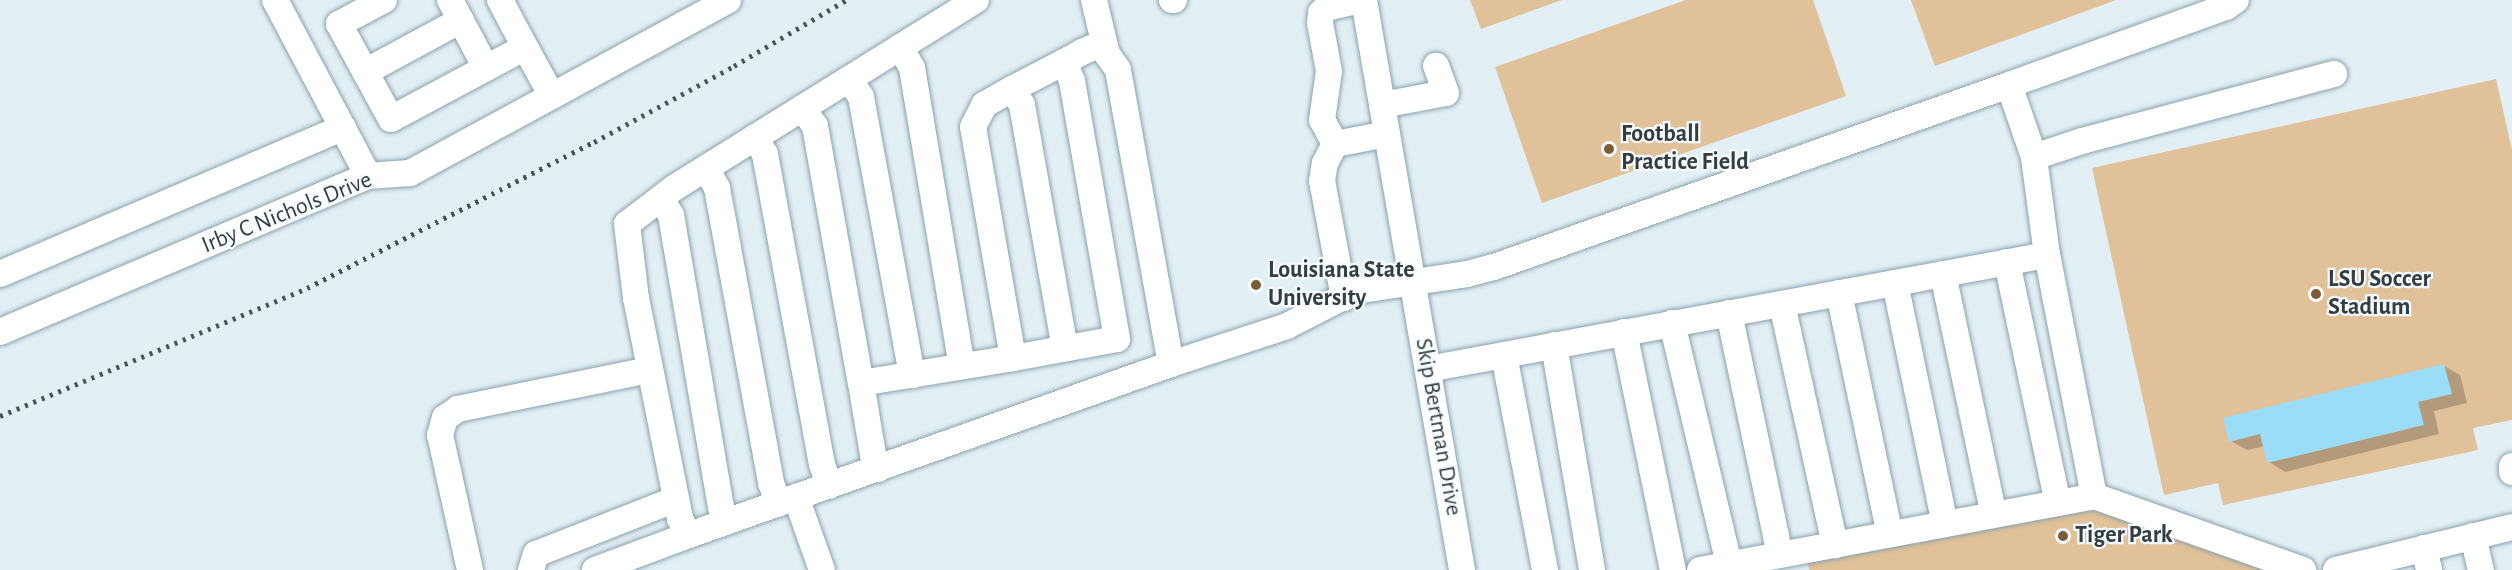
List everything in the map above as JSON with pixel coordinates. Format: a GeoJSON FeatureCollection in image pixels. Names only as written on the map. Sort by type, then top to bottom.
{"type":"FeatureCollection","features":[{"type":"Feature","properties":{"kind":"street"},"geometry":{"type":"LineString","coordinates":[[275,0],[368,176]]}},
{"type":"Feature","properties":{"kind":"street"},"geometry":{"type":"LineString","coordinates":[[384,0],[339,24],[391,119],[525,47]]}},
{"type":"Feature","properties":{"kind":"street"},"geometry":{"type":"LineString","coordinates":[[500,0],[552,96]]}},
{"type":"Feature","properties":{"kind":"street"},"geometry":{"type":"LineString","coordinates":[[689,535],[680,519],[650,370],[636,298],[627,224],[706,168],[976,0]]}},
{"type":"Feature","properties":{"kind":"street"},"geometry":{"type":"LineString","coordinates":[[1094,0],[1103,43],[1107,54],[1118,70],[1171,364]]}},
{"type":"Feature","properties":{"kind":"street"},"geometry":{"type":"LineString","coordinates":[[1335,144],[1322,120],[1329,71],[1320,23],[1321,13],[1326,8],[1362,0]]}},
{"type":"Feature","properties":{"kind":"street","name":"Skip Bertman Drive"},"geometry":{"type":"LineString","coordinates":[[1362,0],[1462,570]]}},
{"type":"Feature","properties":{"kind":"street"},"geometry":{"type":"LineString","coordinates":[[595,570],[1171,364],[1287,326],[1355,291],[1494,267],[2226,7],[2236,0]]}},
{"type":"Feature","properties":{"kind":"street","name":"Irby C Nichols Drive"},"geometry":{"type":"LineString","coordinates":[[0,332],[368,176],[410,173],[552,96],[712,4]]}},
{"type":"Feature","properties":{"kind":"street"},"geometry":{"type":"LineString","coordinates":[[365,72],[455,10],[486,68]]}},
{"type":"Feature","properties":{"kind":"street"},"geometry":{"type":"LineString","coordinates":[[1013,358],[973,127],[984,105],[1103,43]]}},
{"type":"Feature","properties":{"kind":"street"},"geometry":{"type":"LineString","coordinates":[[900,47],[912,68],[962,366]]}},
{"type":"Feature","properties":{"kind":"street"},"geometry":{"type":"LineString","coordinates":[[861,383],[1117,339],[1072,81],[1064,62]]}},
{"type":"Feature","properties":{"kind":"street"},"geometry":{"type":"LineString","coordinates":[[1382,105],[1446,93],[1436,66]]}},
{"type":"Feature","properties":{"kind":"street"},"geometry":{"type":"LineString","coordinates":[[2034,157],[2082,141],[2334,74]]}},
{"type":"Feature","properties":{"kind":"street"},"geometry":{"type":"LineString","coordinates":[[849,79],[861,97],[912,375]]}},
{"type":"Feature","properties":{"kind":"street"},"geometry":{"type":"LineString","coordinates":[[2009,85],[2034,157],[2047,255],[2094,496]]}},
{"type":"Feature","properties":{"kind":"street"},"geometry":{"type":"LineString","coordinates":[[1012,89],[1022,105],[1065,348]]}},
{"type":"Feature","properties":{"kind":"street"},"geometry":{"type":"LineString","coordinates":[[802,108],[815,126],[873,455],[878,469]]}},
{"type":"Feature","properties":{"kind":"street"},"geometry":{"type":"LineString","coordinates":[[0,274],[343,128]]}},
{"type":"Feature","properties":{"kind":"street"},"geometry":{"type":"LineString","coordinates":[[1335,144],[1387,134]]}},
{"type":"Feature","properties":{"kind":"street"},"geometry":{"type":"LineString","coordinates":[[755,137],[765,154],[822,464],[829,486]]}},
{"type":"Feature","properties":{"kind":"street"},"geometry":{"type":"LineString","coordinates":[[1335,144],[1325,163],[1322,181],[1344,298]]}},
{"type":"Feature","properties":{"kind":"street"},"geometry":{"type":"LineString","coordinates":[[706,168],[717,188],[771,483],[805,523],[822,570]]}},
{"type":"Feature","properties":{"kind":"street"},"geometry":{"type":"LineString","coordinates":[[661,199],[671,216],[721,507],[726,522]]}},
{"type":"Feature","properties":{"kind":"street"},"geometry":{"type":"LineString","coordinates":[[1428,369],[2047,255]]}},
{"type":"Feature","properties":{"kind":"street"},"geometry":{"type":"LineString","coordinates":[[2007,262],[2058,503]]}},
{"type":"Feature","properties":{"kind":"street"},"geometry":{"type":"LineString","coordinates":[[1943,274],[1994,515]]}},
{"type":"Feature","properties":{"kind":"street"},"geometry":{"type":"LineString","coordinates":[[1895,283],[1946,524]]}},
{"type":"Feature","properties":{"kind":"street"},"geometry":{"type":"LineString","coordinates":[[1839,293],[1890,534]]}},
{"type":"Feature","properties":{"kind":"street"},"geometry":{"type":"LineString","coordinates":[[1782,304],[1835,545]]}},
{"type":"Feature","properties":{"kind":"street"},"geometry":{"type":"LineString","coordinates":[[1729,313],[1780,555]]}},
{"type":"Feature","properties":{"kind":"street"},"geometry":{"type":"LineString","coordinates":[[1672,323],[1729,565]]}},
{"type":"Feature","properties":{"kind":"street"},"geometry":{"type":"LineString","coordinates":[[1624,332],[1673,570]]}},
{"type":"Feature","properties":{"kind":"street"},"geometry":{"type":"LineString","coordinates":[[1554,345],[1592,570]]}},
{"type":"Feature","properties":{"kind":"street"},"geometry":{"type":"LineString","coordinates":[[1504,355],[1545,570]]}},
{"type":"Feature","properties":{"kind":"street"},"geometry":{"type":"LineString","coordinates":[[470,570],[440,435],[445,418],[458,409],[650,370]]}},
{"type":"Feature","properties":{"kind":"street"},"geometry":{"type":"LineString","coordinates":[[2512,466],[2512,471]]}},
{"type":"Feature","properties":{"kind":"street"},"geometry":{"type":"LineString","coordinates":[[1700,570],[2094,496],[2303,570]]}},
{"type":"Feature","properties":{"kind":"street"},"geometry":{"type":"LineString","coordinates":[[531,570],[536,554],[676,499]]}},
{"type":"Feature","properties":{"kind":"street"},"geometry":{"type":"LineString","coordinates":[[2336,570],[2426,559],[2473,536],[2512,527]]}},
{"type":"Feature","properties":{"kind":"street"},"geometry":{"type":"LineString","coordinates":[[2473,536],[2481,570]]}},
{"type":"Feature","properties":{"kind":"shaded area","name":"Louisiana State University"},"geometry":{"type":"Polygon","coordinates":[[[0,0],[2512,0],[2512,570],[0,570],[0,0]]]}},
{"type":"Feature","properties":{"kind":"shaded area"},"geometry":{"type":"Polygon","coordinates":[[[1470,0],[1562,0],[1481,29],[1470,0]]]}},
{"type":"Feature","properties":{"kind":"shaded area","name":"Football Practice Field"},"geometry":{"type":"Polygon","coordinates":[[[1686,0],[1813,0],[1846,96],[1542,203],[1495,67],[1686,0]]]}},
{"type":"Feature","properties":{"kind":"shaded area"},"geometry":{"type":"Polygon","coordinates":[[[1911,0],[2116,0],[1935,66],[1911,0]]]}},
{"type":"Feature","properties":{"kind":"shaded area","name":"LSU Soccer Stadium"},"geometry":{"type":"Polygon","coordinates":[[[2496,79],[2512,150],[2512,420],[2473,428],[2478,450],[2223,505],[2218,483],[2164,495],[2092,168],[2496,79]]]}},
{"type":"Feature","properties":{"kind":"shaded area","name":"Tiger Park"},"geometry":{"type":"Polygon","coordinates":[[[2098,509],[2269,570],[1809,570],[1808,563],[2098,509]]]}},
{"type":"Feature","properties":{"kind":"building"},"geometry":{"type":"Polygon","coordinates":[[[2444,364],[2452,394],[2418,402],[2424,425],[2267,463],[2260,434],[2229,442],[2223,418],[2444,364]]]}},
{"type":"Feature","properties":{"kind":"railway"},"geometry":{"type":"LineString","coordinates":[[0,416],[307,288],[594,142],[734,66],[846,0]]}},
{"type":"Feature","properties":{"kind":"place","name":"Football Practice Field"},"geometry":{"type":"Point","coordinates":[1609,149]}},
{"type":"Feature","properties":{"kind":"place","name":"Louisiana State University"},"geometry":{"type":"Point","coordinates":[1256,285]}},
{"type":"Feature","properties":{"kind":"place","name":"LSU Soccer Stadium"},"geometry":{"type":"Point","coordinates":[2316,294]}},
{"type":"Feature","properties":{"kind":"place","name":"Tiger Park"},"geometry":{"type":"Point","coordinates":[2063,536]}}]}
